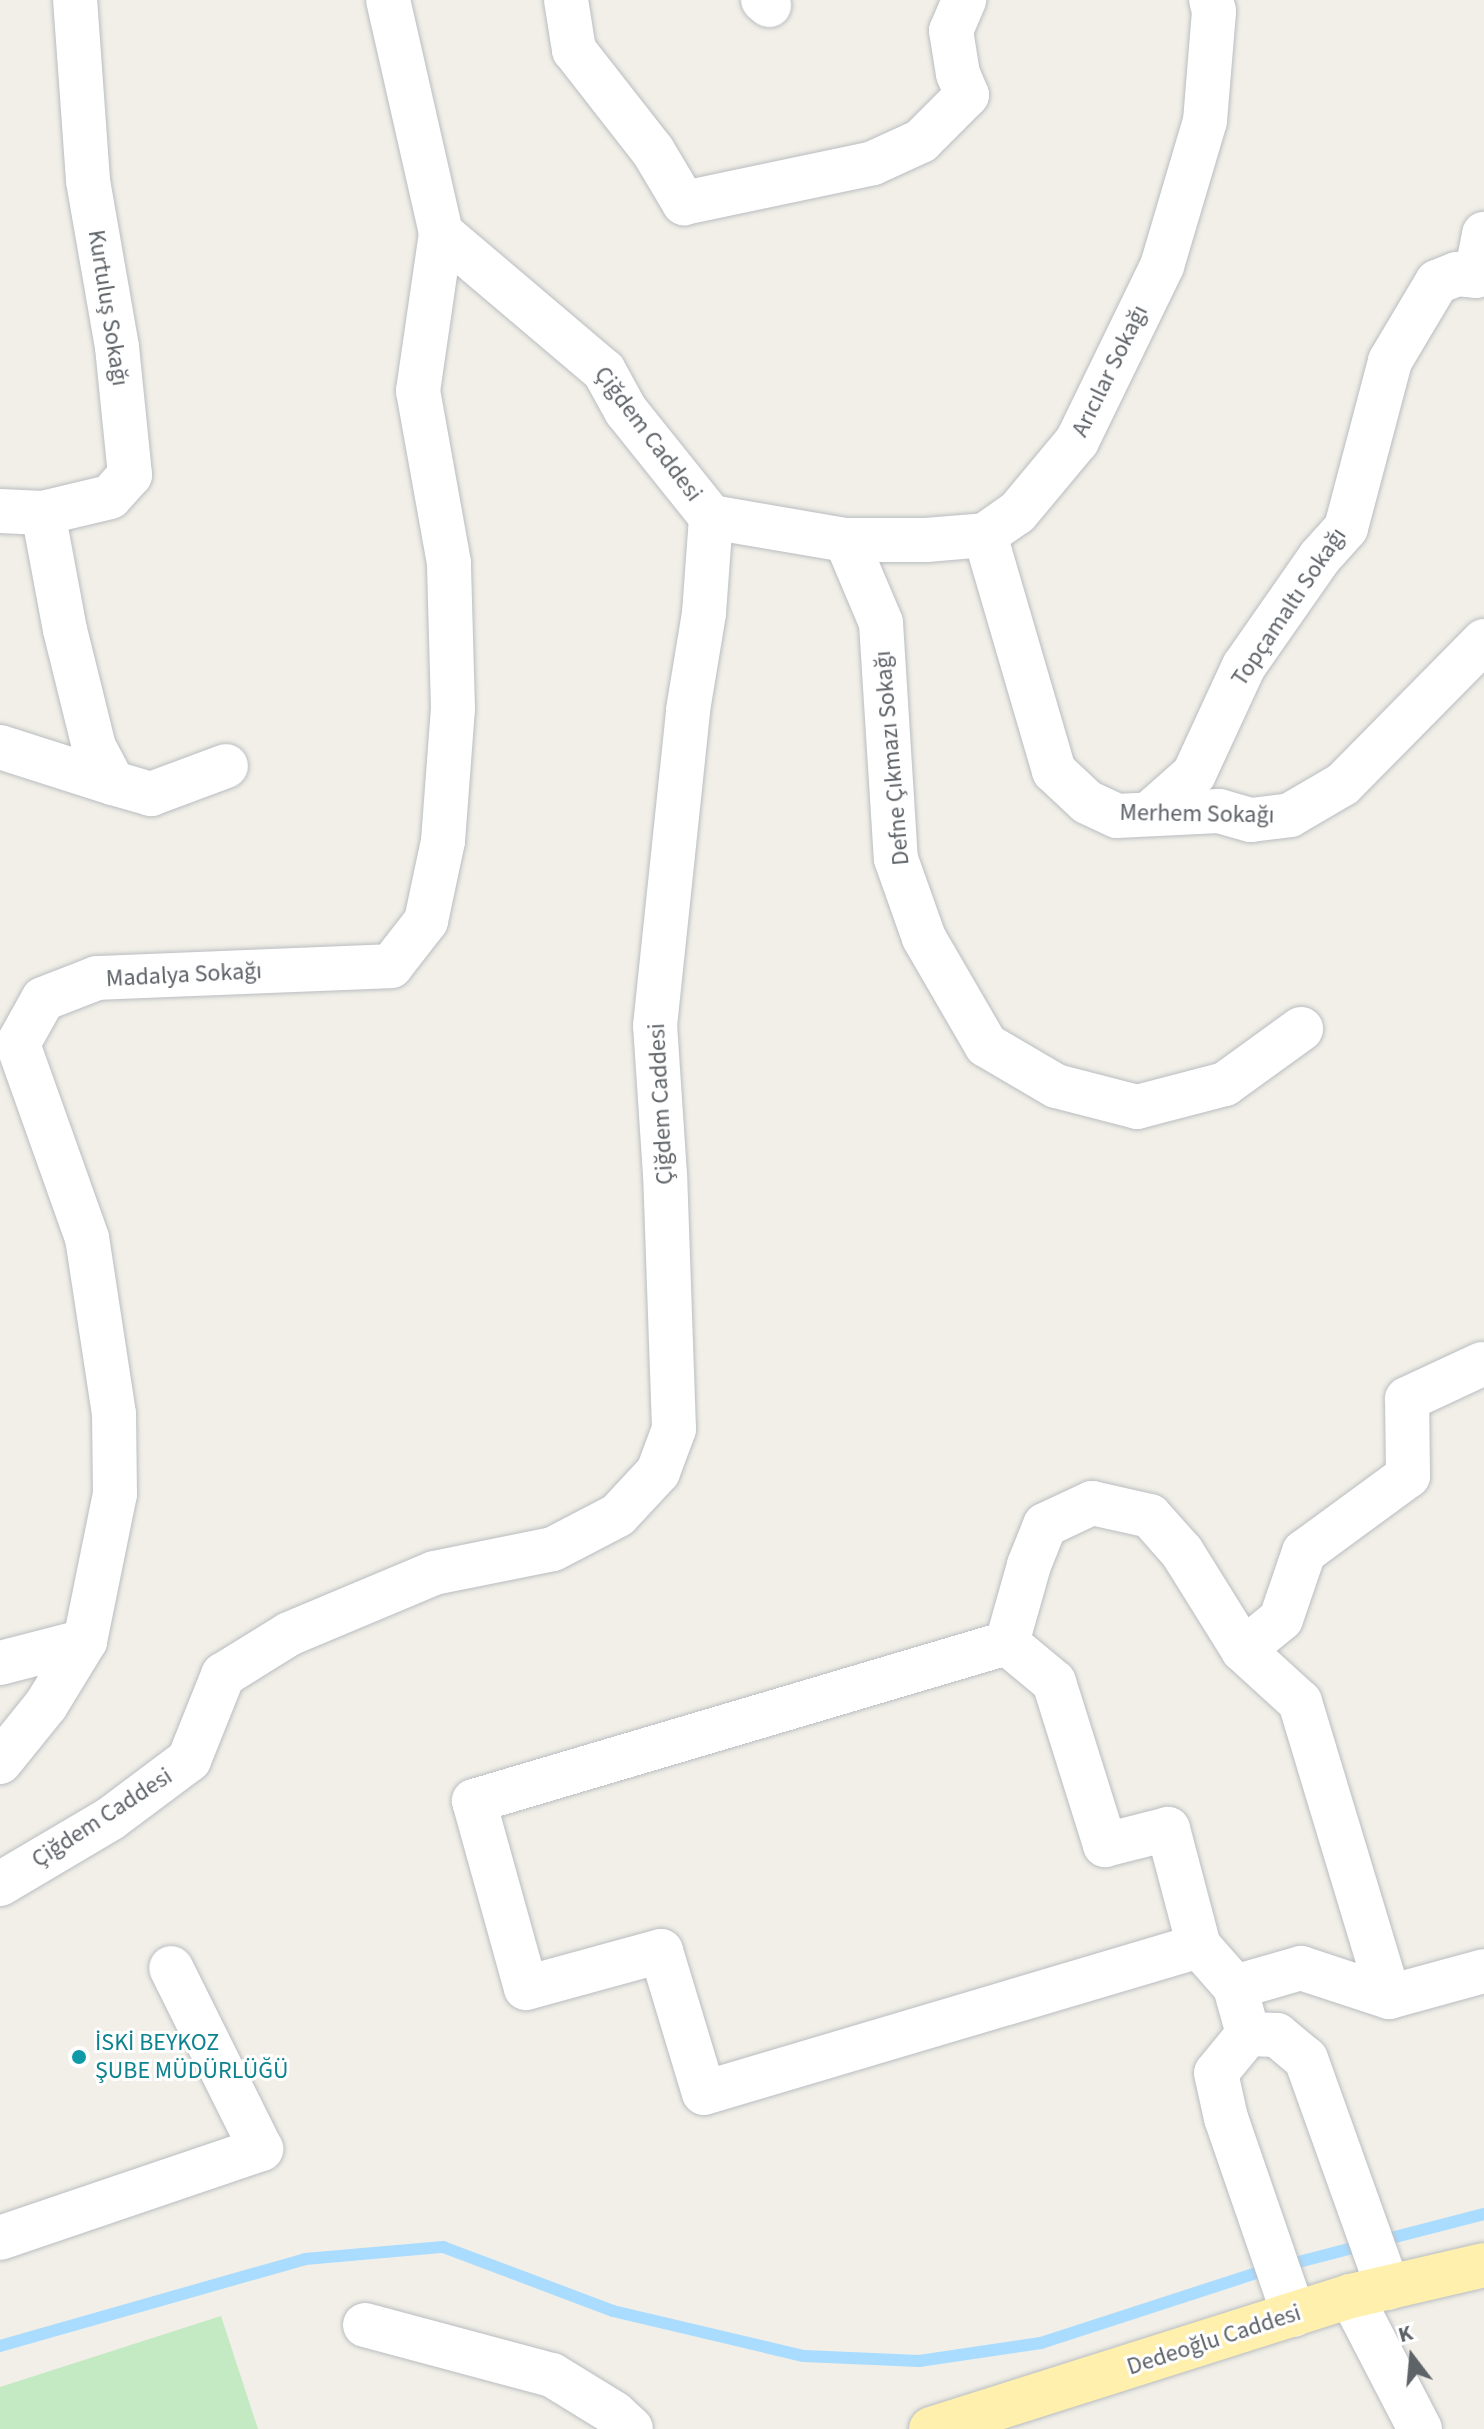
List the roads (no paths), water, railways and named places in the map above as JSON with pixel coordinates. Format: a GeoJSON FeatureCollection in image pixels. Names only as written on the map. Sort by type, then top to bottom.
{"type":"FeatureCollection","features":[{"type":"Feature","properties":{"kind":"main road","name":"Dedeoğlu Caddesi"},"geometry":{"type":"LineString","coordinates":[[940,2428],[1291,2304],[1484,2265]]}},
{"type":"Feature","properties":{"kind":"street","name":"Kurtuluş Sokağı"},"geometry":{"type":"LineString","coordinates":[[0,511],[43,513],[110,497],[130,475],[117,347],[88,180],[75,0]]}},
{"type":"Feature","properties":{"kind":"street"},"geometry":{"type":"LineString","coordinates":[[388,0],[441,233]]}},
{"type":"Feature","properties":{"kind":"street"},"geometry":{"type":"LineString","coordinates":[[566,0],[574,50],[653,151],[684,203],[873,163],[921,141],[967,95],[958,74],[951,31],[964,0]]}},
{"type":"Feature","properties":{"kind":"street","name":"Arıcılar Sokağı"},"geometry":{"type":"LineString","coordinates":[[985,535],[1017,513],[1077,441],[1162,266],[1205,121],[1214,11],[1211,0]]}},
{"type":"Feature","properties":{"kind":"street","name":"Çiğdem Caddesi"},"geometry":{"type":"LineString","coordinates":[[0,1884],[110,1819],[189,1760],[223,1675],[289,1634],[434,1573],[553,1549],[618,1515],[658,1472],[674,1429],[665,1175],[655,1026],[688,710],[704,613],[711,517],[626,411],[604,371],[441,233]]}},
{"type":"Feature","properties":{"kind":"street","name":"Madalya Sokağı"},"geometry":{"type":"LineString","coordinates":[[0,1762],[46,1705],[85,1641],[115,1494],[114,1414],[87,1238],[9,1039],[43,999],[97,978],[391,966],[426,921],[443,841],[453,709],[449,563],[418,391],[441,233]]}},
{"type":"Feature","properties":{"kind":"street","name":"Topçamaltı Sokağı"},"geometry":{"type":"LineString","coordinates":[[1149,814],[1194,774],[1244,666],[1320,557],[1346,528],[1390,361],[1437,282],[1457,274],[1476,276],[1484,234]]}},
{"type":"Feature","properties":{"kind":"street"},"geometry":{"type":"LineString","coordinates":[[43,513],[65,630],[91,732],[113,783]]}},
{"type":"Feature","properties":{"kind":"street"},"geometry":{"type":"LineString","coordinates":[[711,517],[846,540],[985,535]]}},
{"type":"Feature","properties":{"kind":"street","name":"Merhem Sokağı"},"geometry":{"type":"LineString","coordinates":[[985,535],[1054,771],[1087,802],[1117,816],[1219,811],[1251,820],[1290,815],[1343,784],[1484,641]]}},
{"type":"Feature","properties":{"kind":"street","name":"Defne Çıkmazı Sokağı"},"geometry":{"type":"LineString","coordinates":[[846,540],[881,623],[896,859],[924,938],[986,1045],[1056,1086],[1137,1107],[1225,1084],[1301,1029]]}},
{"type":"Feature","properties":{"kind":"street"},"geometry":{"type":"LineString","coordinates":[[0,747],[151,794],[226,766]]}},
{"type":"Feature","properties":{"kind":"street"},"geometry":{"type":"LineString","coordinates":[[1243,1650],[1281,1619],[1304,1552],[1408,1476],[1407,1399],[1482,1364]]}},
{"type":"Feature","properties":{"kind":"street"},"geometry":{"type":"LineString","coordinates":[[1007,1643],[1029,1565],[1045,1525],[1092,1503],[1150,1516],[1182,1552],[1243,1650],[1300,1702],[1389,1997]]}},
{"type":"Feature","properties":{"kind":"street"},"geometry":{"type":"LineString","coordinates":[[0,1663],[85,1641]]}},
{"type":"Feature","properties":{"kind":"street"},"geometry":{"type":"LineString","coordinates":[[1007,1643],[474,1801],[526,1988],[661,1951],[704,2093],[1199,1946]]}},
{"type":"Feature","properties":{"kind":"street"},"geometry":{"type":"LineString","coordinates":[[1007,1643],[1054,1682],[1105,1845],[1168,1829],[1199,1946],[1235,1987],[1248,2034]]}},
{"type":"Feature","properties":{"kind":"street"},"geometry":{"type":"LineString","coordinates":[[0,2238],[261,2149],[171,1968]]}},
{"type":"Feature","properties":{"kind":"street"},"geometry":{"type":"LineString","coordinates":[[1235,1987],[1301,1968],[1389,1997],[1484,1971]]}},
{"type":"Feature","properties":{"kind":"street"},"geometry":{"type":"LineString","coordinates":[[1248,2034],[1277,2035],[1306,2059],[1362,2215],[1373,2285],[1420,2429]]}},
{"type":"Feature","properties":{"kind":"street"},"geometry":{"type":"LineString","coordinates":[[1248,2034],[1216,2073],[1226,2118],[1291,2304]]}},
{"type":"Feature","properties":{"kind":"street"},"geometry":{"type":"LineString","coordinates":[[365,2325],[552,2375],[614,2413],[631,2429]]}},
{"type":"Feature","properties":{"kind":"waterway"},"geometry":{"type":"LineString","coordinates":[[0,2346],[305,2259],[443,2247],[613,2311],[804,2356],[919,2361],[1041,2343],[1256,2273],[1484,2214]]}},
{"type":"Feature","properties":{"kind":"place","name":"İSKİ BEYKOZ ŞUBE MÜDÜRLÜĞÜ"},"geometry":{"type":"Point","coordinates":[79,2057]}}]}
